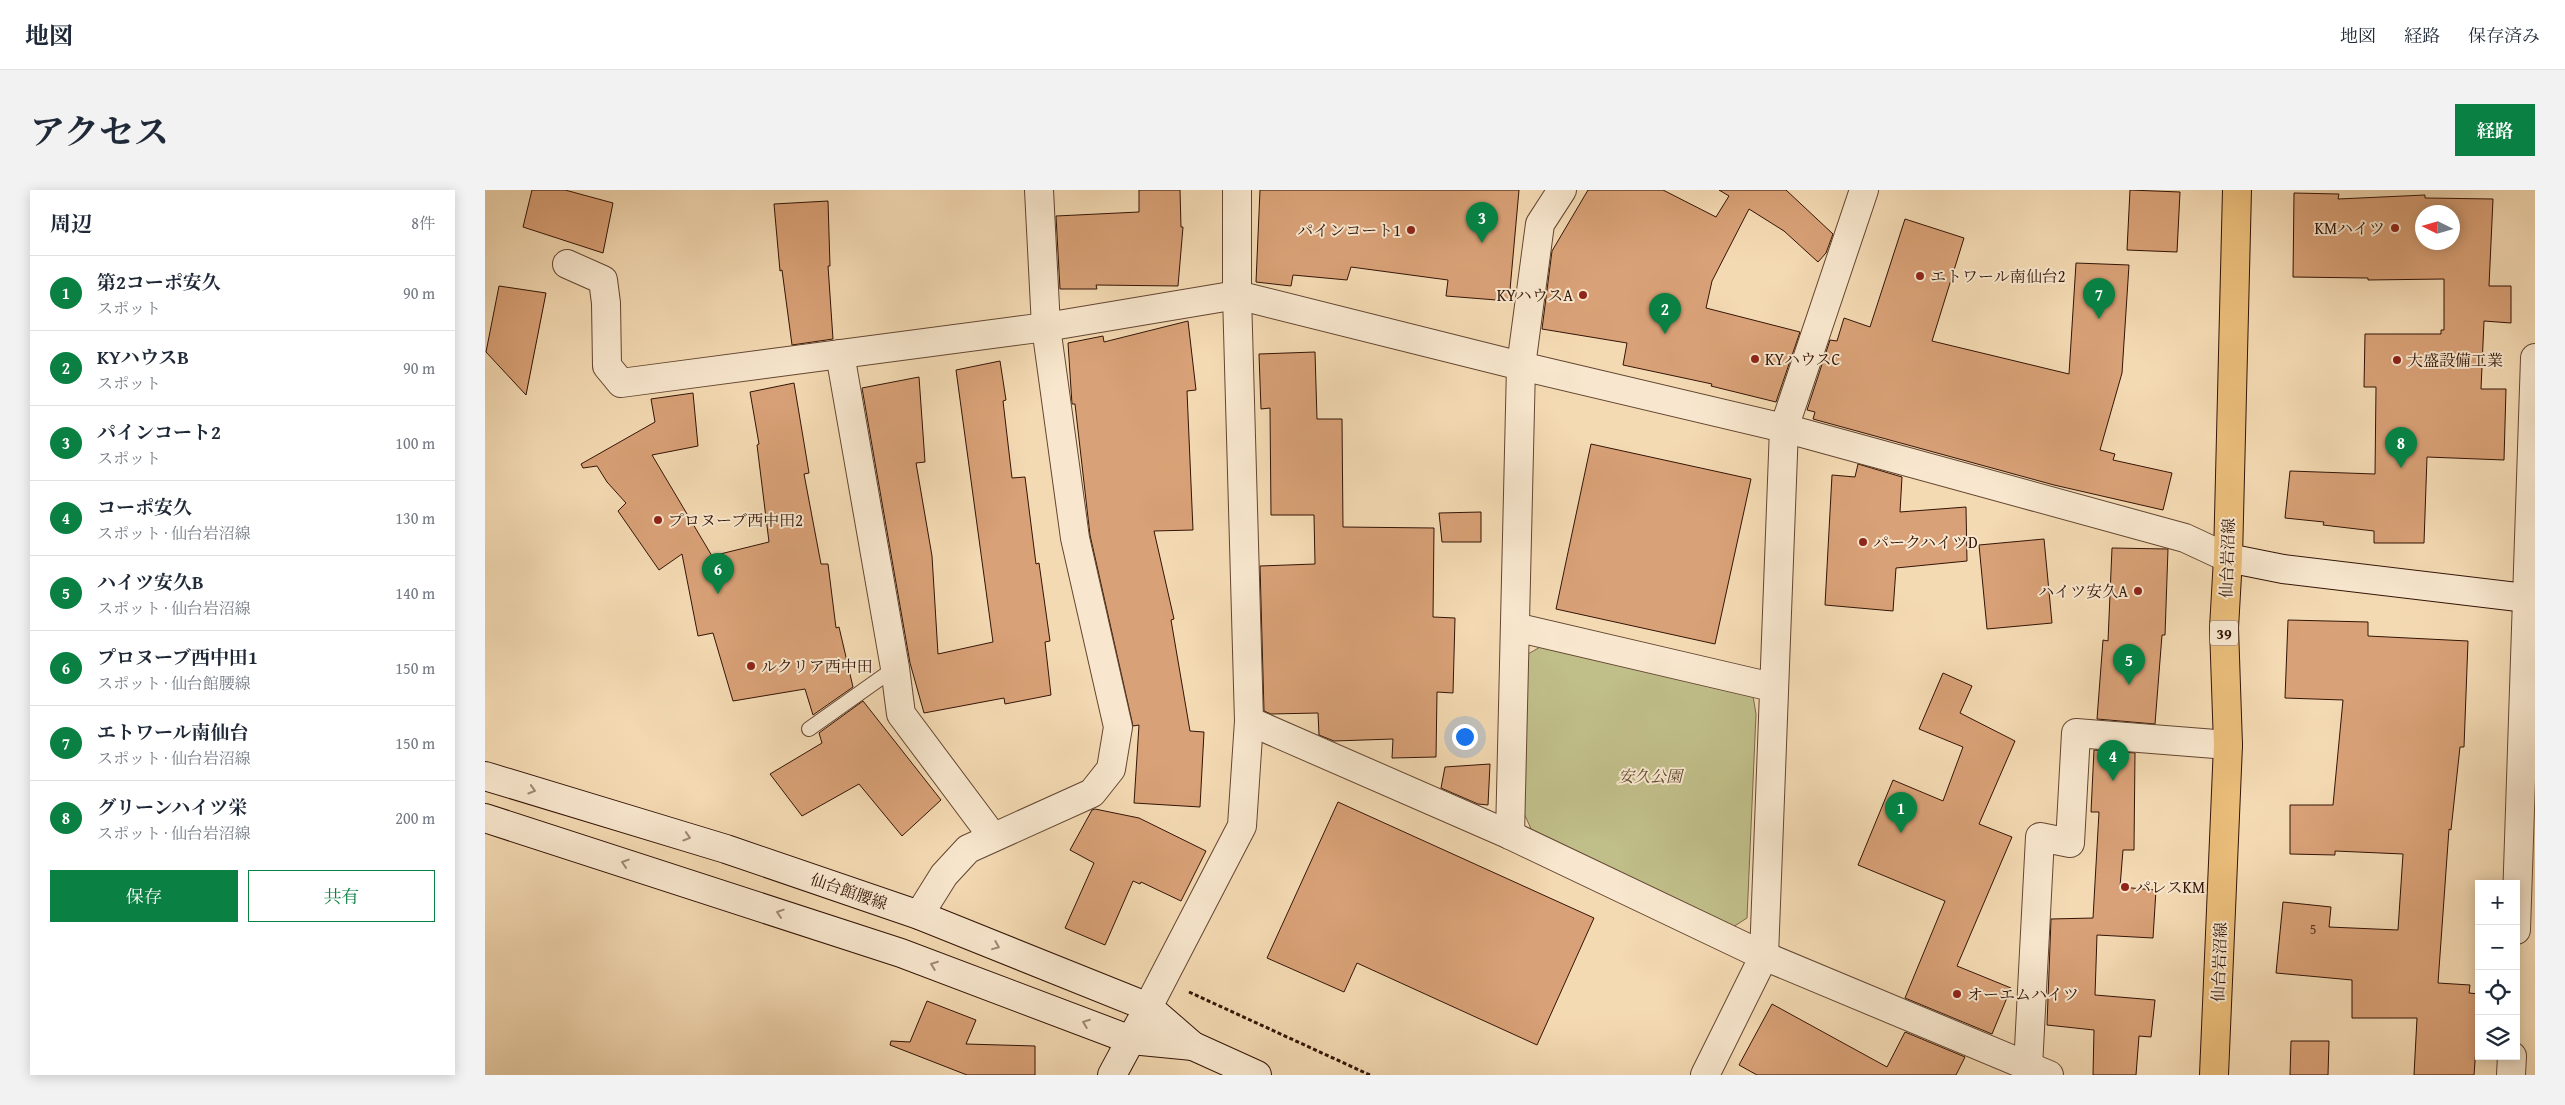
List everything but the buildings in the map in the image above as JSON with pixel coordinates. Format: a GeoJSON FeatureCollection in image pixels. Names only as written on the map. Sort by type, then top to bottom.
{"type":"FeatureCollection","features":[{"type":"Feature","properties":{"kind":"main road","name":"仙台岩沼線"},"geometry":{"type":"LineString","coordinates":[[2215,1075],[2228,745],[2224,628],[2228,558],[2237,190]]}},
{"type":"Feature","properties":{"kind":"street"},"geometry":{"type":"LineString","coordinates":[[919,915],[944,875],[968,850],[1092,793],[1111,769],[1118,727],[1075,538],[1046,327],[1039,190]]}},
{"type":"Feature","properties":{"kind":"street"},"geometry":{"type":"LineString","coordinates":[[1113,1075],[1242,826],[1249,721],[1237,295],[1237,190]]}},
{"type":"Feature","properties":{"kind":"street"},"geometry":{"type":"LineString","coordinates":[[1510,836],[1521,366],[1540,224],[1562,190]]}},
{"type":"Feature","properties":{"kind":"street"},"geometry":{"type":"LineString","coordinates":[[1705,1075],[1764,956],[1772,687],[1783,428],[1864,190]]}},
{"type":"Feature","properties":{"kind":"street"},"geometry":{"type":"LineString","coordinates":[[567,264],[603,280],[606,303],[607,366],[621,383],[1046,327],[1237,295],[1521,366],[1783,428],[2185,538],[2228,558],[2283,569],[2531,599]]}},
{"type":"Feature","properties":{"kind":"street"},"geometry":{"type":"LineString","coordinates":[[840,354],[895,668],[901,714],[993,837]]}},
{"type":"Feature","properties":{"kind":"street"},"geometry":{"type":"LineString","coordinates":[[2516,925],[2531,599],[2535,358]]}},
{"type":"Feature","properties":{"kind":"street"},"geometry":{"type":"LineString","coordinates":[[1515,627],[1772,687]]}},
{"type":"Feature","properties":{"kind":"street"},"geometry":{"type":"LineString","coordinates":[[1249,721],[1510,836],[1764,956],[2039,1071],[2040,837],[2070,843],[2076,733],[2228,745]]}},
{"type":"Feature","properties":{"kind":"street","name":"仙台館腰線"},"geometry":{"type":"LineString","coordinates":[[485,776],[726,849],[919,915],[1148,1007],[1193,1046],[1257,1075]]}},
{"type":"Feature","properties":{"kind":"street","name":"仙台館腰線"},"geometry":{"type":"LineString","coordinates":[[485,818],[901,952],[1131,1040],[1193,1046]]}},
{"type":"Feature","properties":{"kind":"street"},"geometry":{"type":"LineString","coordinates":[[2511,1075],[2512,1060]]}},
{"type":"Feature","properties":{"kind":"lane"},"geometry":{"type":"LineString","coordinates":[[809,729],[895,668]]}},
{"type":"Feature","properties":{"kind":"path"},"geometry":{"type":"LineString","coordinates":[[1187,991],[1370,1075]]}},
{"type":"Feature","properties":{"kind":"green space","name":"安久公園"},"geometry":{"type":"Polygon","coordinates":[[[1542,646],[1753,696],[1756,714],[1747,918],[1733,927],[1532,831],[1522,809],[1528,654],[1542,646]]]}},
{"type":"Feature","properties":{"kind":"place","name":"KMハイツ"},"geometry":{"type":"Point","coordinates":[2395,228]}},
{"type":"Feature","properties":{"kind":"place","name":"パインコート1"},"geometry":{"type":"Point","coordinates":[1411,230]}},
{"type":"Feature","properties":{"kind":"place","name":"パインコート2"},"geometry":{"type":"Point","coordinates":[1482,243]}},
{"type":"Feature","properties":{"kind":"place","name":"エトワール南仙台2"},"geometry":{"type":"Point","coordinates":[1920,276]}},
{"type":"Feature","properties":{"kind":"place","name":"KYハウスA"},"geometry":{"type":"Point","coordinates":[1583,295]}},
{"type":"Feature","properties":{"kind":"place","name":"エトワール南仙台"},"geometry":{"type":"Point","coordinates":[2099,319]}},
{"type":"Feature","properties":{"kind":"place","name":"KYハウスB"},"geometry":{"type":"Point","coordinates":[1665,334]}},
{"type":"Feature","properties":{"kind":"place","name":"KYハウスC"},"geometry":{"type":"Point","coordinates":[1755,359]}},
{"type":"Feature","properties":{"kind":"place","name":"大盛設備工業"},"geometry":{"type":"Point","coordinates":[2397,360]}},
{"type":"Feature","properties":{"kind":"place","name":"グリーンハイツ栄"},"geometry":{"type":"Point","coordinates":[2401,468]}},
{"type":"Feature","properties":{"kind":"place","name":"プロヌーブ西中田2"},"geometry":{"type":"Point","coordinates":[658,520]}},
{"type":"Feature","properties":{"kind":"place","name":"パークハイツD"},"geometry":{"type":"Point","coordinates":[1863,542]}},
{"type":"Feature","properties":{"kind":"place","name":"ハイツ安久A"},"geometry":{"type":"Point","coordinates":[2138,591]}},
{"type":"Feature","properties":{"kind":"place","name":"プロヌーブ西中田1"},"geometry":{"type":"Point","coordinates":[718,594]}},
{"type":"Feature","properties":{"kind":"place","name":"ルクリア西中田"},"geometry":{"type":"Point","coordinates":[751,666]}},
{"type":"Feature","properties":{"kind":"place","name":"ハイツ安久B"},"geometry":{"type":"Point","coordinates":[2129,685]}},
{"type":"Feature","properties":{"kind":"place","name":"コーポ安久"},"geometry":{"type":"Point","coordinates":[2113,781]}},
{"type":"Feature","properties":{"kind":"place","name":"第2コーポ安久"},"geometry":{"type":"Point","coordinates":[1901,833]}},
{"type":"Feature","properties":{"kind":"place","name":"パレスKM"},"geometry":{"type":"Point","coordinates":[2125,887]}},
{"type":"Feature","properties":{"kind":"place","name":"オーエムハイツ"},"geometry":{"type":"Point","coordinates":[1957,994]}}]}
